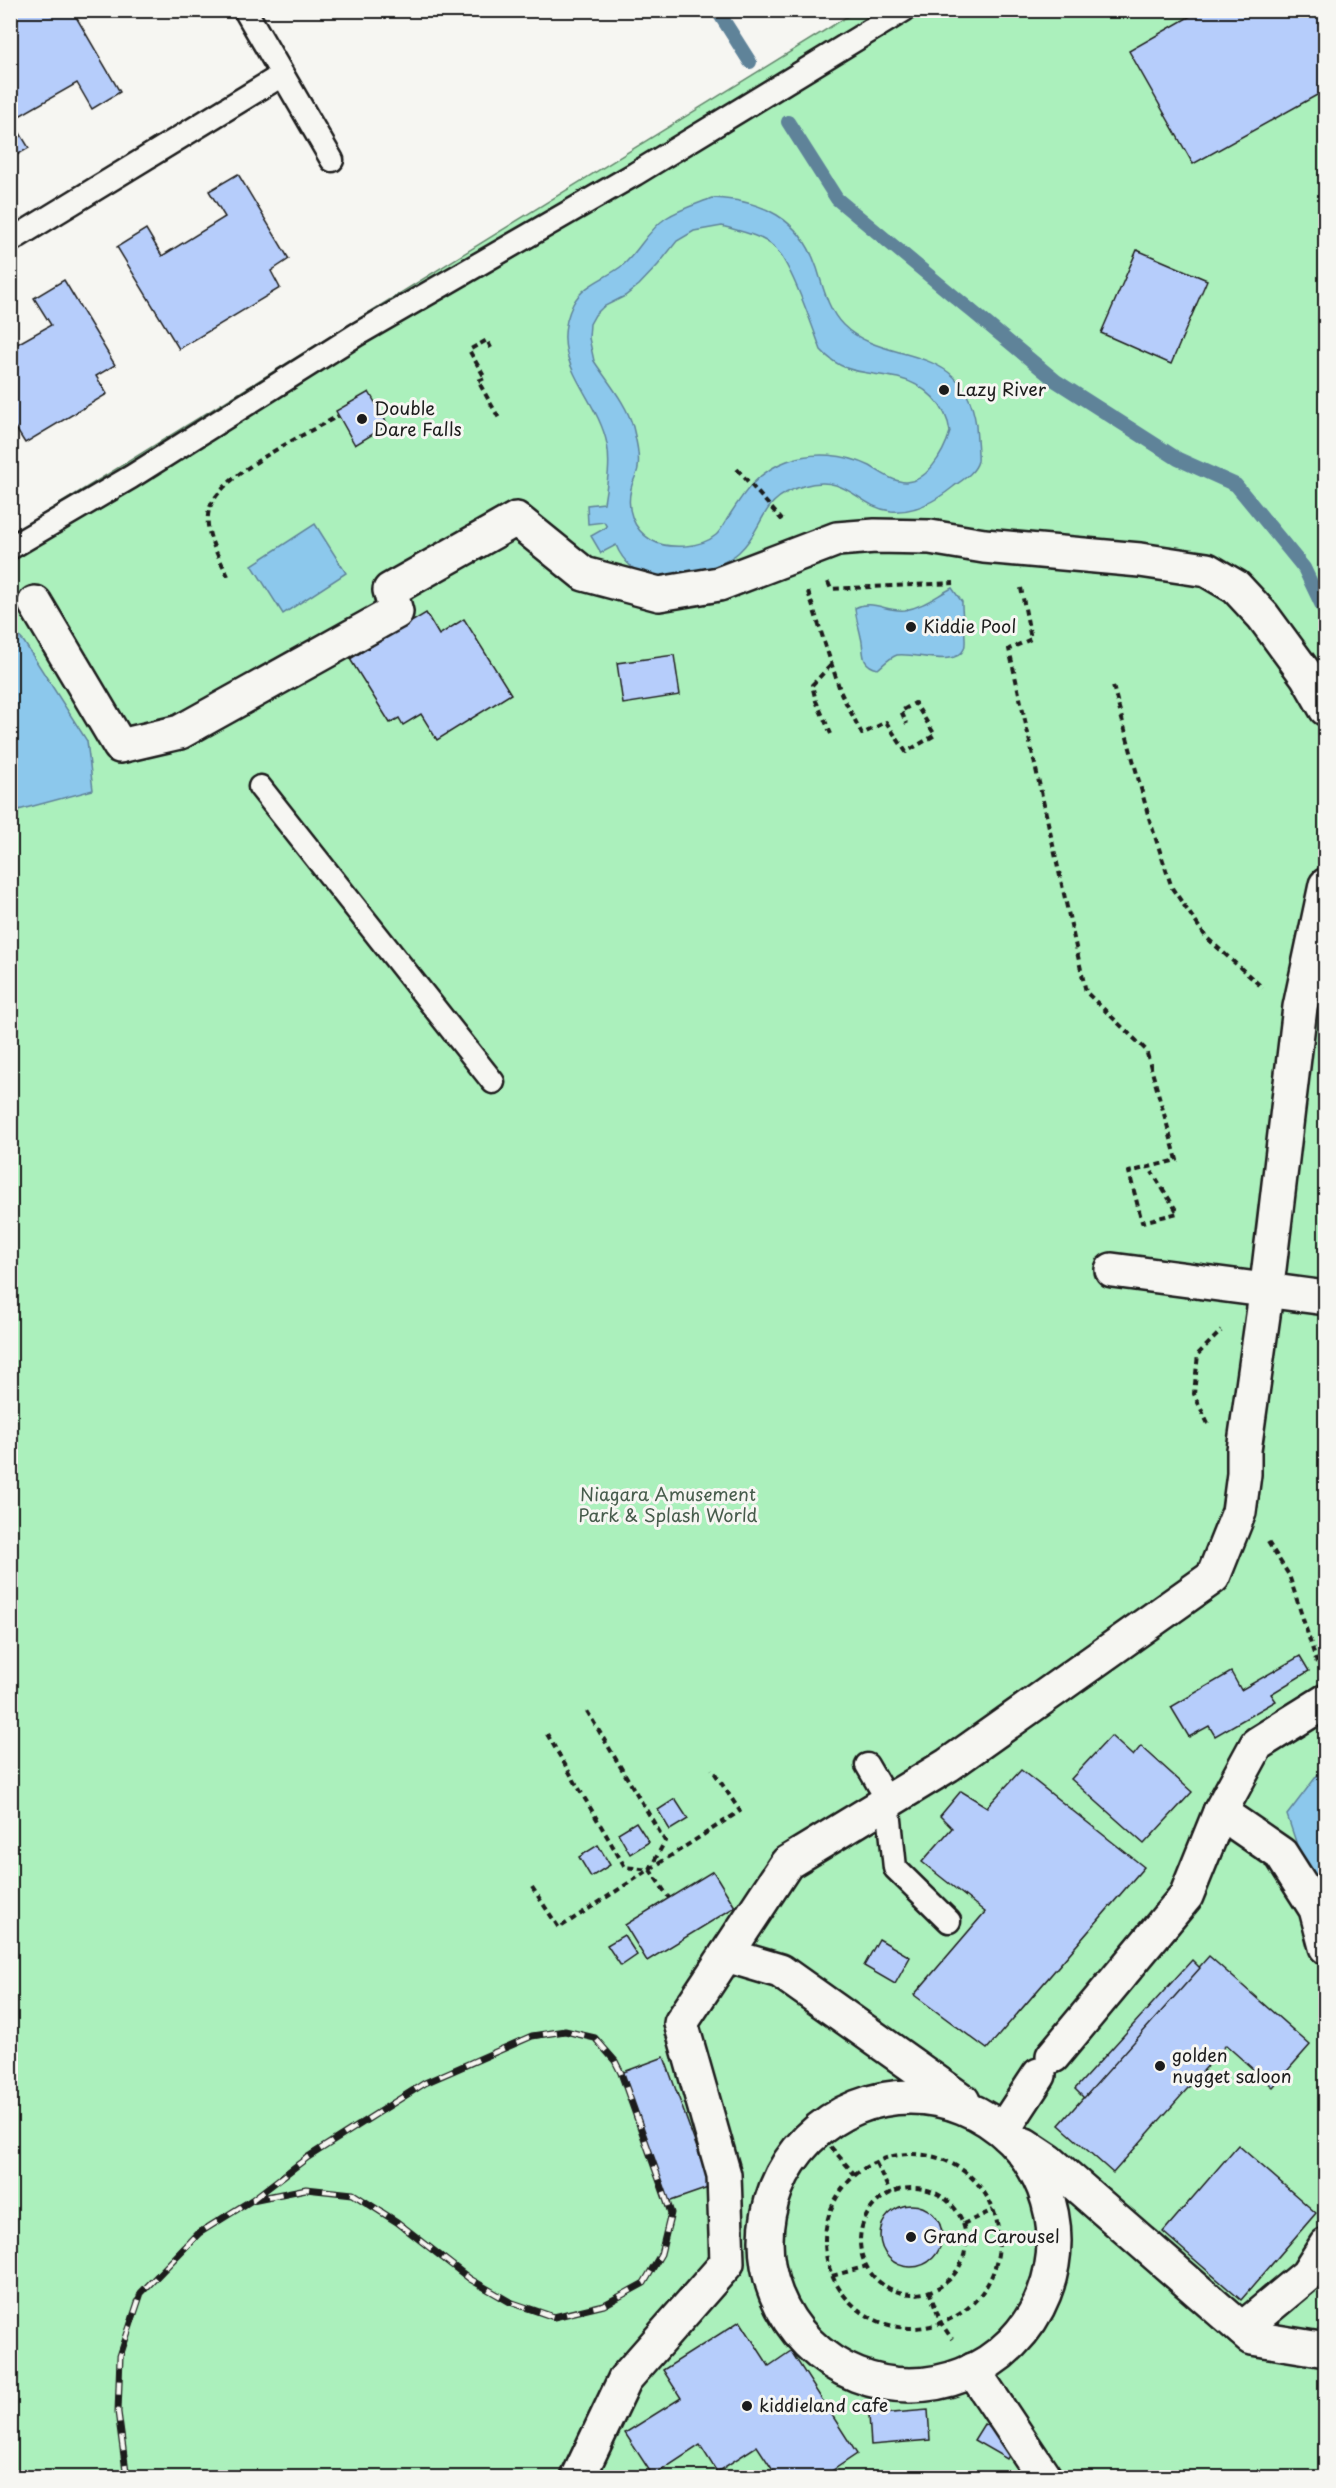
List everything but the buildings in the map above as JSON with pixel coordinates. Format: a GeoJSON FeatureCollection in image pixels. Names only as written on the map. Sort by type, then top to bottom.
{"type":"FeatureCollection","features":[{"type":"Feature","properties":{"kind":"street"},"geometry":{"type":"LineString","coordinates":[[35,603],[120,746],[180,732],[396,612],[390,590],[516,519],[584,574],[659,594],[719,584],[837,539],[875,536],[930,537],[1013,549],[1140,560],[1207,570],[1236,587],[1263,616],[1307,676],[1326,709]]}},
{"type":"Feature","properties":{"kind":"street"},"geometry":{"type":"LineString","coordinates":[[578,2478],[625,2379],[727,2263],[724,2175],[681,2023],[787,1863],[948,1765],[1213,1576],[1239,1512],[1244,1474],[1244,1450],[1299,1021],[1326,885]]}},
{"type":"Feature","properties":{"kind":"street"},"geometry":{"type":"LineString","coordinates":[[1112,1270],[1326,1298]]}},
{"type":"Feature","properties":{"kind":"street"},"geometry":{"type":"LineString","coordinates":[[1003,2130],[1046,2065],[1186,1896],[1220,1812],[1257,1744],[1326,1701]]}},
{"type":"Feature","properties":{"kind":"street"},"geometry":{"type":"LineString","coordinates":[[1220,1812],[1281,1854],[1316,1909],[1326,1947]]}},
{"type":"Feature","properties":{"kind":"street"},"geometry":{"type":"LineString","coordinates":[[726,1954],[780,1971],[1049,2161],[1252,2338],[1326,2350]]}},
{"type":"Feature","properties":{"kind":"street"},"geometry":{"type":"LineString","coordinates":[[910,2096],[959,2105],[1003,2130],[1032,2163],[1050,2205],[1054,2250],[1045,2294],[1022,2333],[988,2363],[947,2382],[902,2386],[858,2377],[815,2352],[783,2313],[766,2264],[767,2216],[784,2169],[817,2130],[860,2105],[910,2096]]}},
{"type":"Feature","properties":{"kind":"street"},"geometry":{"type":"LineString","coordinates":[[1242,2329],[1307,2275],[1326,2245]]}},
{"type":"Feature","properties":{"kind":"street"},"geometry":{"type":"LineString","coordinates":[[973,2370],[1045,2478]]}},
{"type":"Feature","properties":{"kind":"lane"},"geometry":{"type":"LineString","coordinates":[[245,10],[332,160]]}},
{"type":"Feature","properties":{"kind":"lane"},"geometry":{"type":"LineString","coordinates":[[10,548],[131,477],[356,335],[635,174],[904,10]]}},
{"type":"Feature","properties":{"kind":"lane"},"geometry":{"type":"LineString","coordinates":[[10,241],[282,75]]}},
{"type":"Feature","properties":{"kind":"lane"},"geometry":{"type":"LineString","coordinates":[[260,788],[493,1082]]}},
{"type":"Feature","properties":{"kind":"lane"},"geometry":{"type":"LineString","coordinates":[[867,1765],[888,1801],[895,1868],[949,1922]]}},
{"type":"Feature","properties":{"kind":"path"},"geometry":{"type":"LineString","coordinates":[[491,348],[487,340],[469,350],[485,378],[478,381],[500,420]]}},
{"type":"Feature","properties":{"kind":"path"},"geometry":{"type":"LineString","coordinates":[[228,576],[209,532],[209,510],[227,482],[252,464],[339,416]]}},
{"type":"Feature","properties":{"kind":"path"},"geometry":{"type":"LineString","coordinates":[[737,469],[782,518]]}},
{"type":"Feature","properties":{"kind":"path"},"geometry":{"type":"LineString","coordinates":[[1013,549],[1031,639],[1010,649],[1086,992],[1146,1050],[1177,1160],[1129,1172],[1142,1222],[1178,1213],[1152,1172]]}},
{"type":"Feature","properties":{"kind":"path"},"geometry":{"type":"LineString","coordinates":[[796,555],[841,693],[862,734],[886,722],[906,752],[934,735],[915,703],[901,711],[907,724]]}},
{"type":"Feature","properties":{"kind":"path"},"geometry":{"type":"LineString","coordinates":[[831,665],[812,686],[816,701],[831,734]]}},
{"type":"Feature","properties":{"kind":"path"},"geometry":{"type":"LineString","coordinates":[[1113,686],[1149,818],[1172,888],[1206,937],[1299,1021]]}},
{"type":"Feature","properties":{"kind":"path"},"geometry":{"type":"LineString","coordinates":[[586,1711],[665,1841],[650,1870]]}},
{"type":"Feature","properties":{"kind":"path"},"geometry":{"type":"LineString","coordinates":[[547,1734],[626,1867],[650,1870],[669,1898]]}},
{"type":"Feature","properties":{"kind":"path"},"geometry":{"type":"LineString","coordinates":[[532,1887],[559,1928],[740,1811],[712,1768]]}},
{"type":"Feature","properties":{"kind":"path"},"geometry":{"type":"LineString","coordinates":[[817,2130],[856,2176]]}},
{"type":"Feature","properties":{"kind":"path"},"geometry":{"type":"LineString","coordinates":[[916,2154],[944,2159],[968,2173],[986,2194],[998,2219],[1000,2246],[994,2274],[978,2300],[955,2318],[926,2328],[896,2328],[867,2317],[845,2298],[832,2276],[824,2242],[830,2212],[843,2188],[864,2168],[876,2163],[889,2157],[916,2154]]}},
{"type":"Feature","properties":{"kind":"path"},"geometry":{"type":"LineString","coordinates":[[876,2163],[891,2194]]}},
{"type":"Feature","properties":{"kind":"path"},"geometry":{"type":"LineString","coordinates":[[915,2188],[932,2192],[947,2200],[959,2214],[963,2224],[966,2247],[961,2264],[952,2278],[920,2294],[902,2294],[886,2287],[872,2276],[860,2244],[862,2227],[870,2210],[882,2198],[915,2188]]}},
{"type":"Feature","properties":{"kind":"path"},"geometry":{"type":"LineString","coordinates":[[963,2224],[993,2210]]}},
{"type":"Feature","properties":{"kind":"path"},"geometry":{"type":"LineString","coordinates":[[832,2276],[867,2266]]}},
{"type":"Feature","properties":{"kind":"path"},"geometry":{"type":"LineString","coordinates":[[929,2291],[941,2323],[973,2370]]}},
{"type":"Feature","properties":{"kind":"green space","name":"Niagara Amusement Park & Splash World"},"geometry":{"type":"Polygon","coordinates":[[[856,11],[1325,11],[1325,2477],[11,2478],[11,534],[856,11]]]}},
{"type":"Feature","properties":{"kind":"water","name":"Lazy River"},"geometry":{"type":"Polygon","coordinates":[[[712,198],[747,203],[777,215],[800,236],[810,251],[830,305],[843,325],[860,338],[921,358],[940,367],[956,379],[969,398],[976,425],[978,461],[971,473],[947,492],[925,505],[908,510],[891,511],[879,508],[842,487],[831,484],[819,483],[803,486],[778,498],[770,506],[748,543],[733,557],[688,577],[659,582],[633,568],[616,545],[601,553],[591,536],[607,527],[604,522],[588,524],[587,505],[604,503],[609,459],[602,426],[569,360],[565,343],[566,324],[577,297],[589,286],[623,265],[660,223],[677,212],[712,198]],[[722,226],[694,231],[677,241],[639,285],[625,296],[603,307],[590,324],[589,338],[594,361],[616,393],[633,427],[638,463],[629,504],[632,518],[651,540],[666,545],[693,545],[716,535],[753,483],[768,470],[787,461],[808,456],[829,455],[860,462],[895,480],[908,482],[925,474],[932,467],[950,432],[948,422],[939,405],[933,397],[917,385],[898,378],[848,368],[821,350],[800,295],[781,255],[763,239],[722,226]]]}},
{"type":"Feature","properties":{"kind":"water"},"geometry":{"type":"Polygon","coordinates":[[[315,524],[346,573],[283,614],[252,565],[315,524]]]}},
{"type":"Feature","properties":{"kind":"water","name":"Kiddie Pool"},"geometry":{"type":"Polygon","coordinates":[[[952,588],[962,602],[965,645],[960,655],[953,658],[934,658],[897,655],[878,669],[865,661],[855,608],[874,605],[898,610],[912,609],[952,588]]]}},
{"type":"Feature","properties":{"kind":"water"},"geometry":{"type":"Polygon","coordinates":[[[11,628],[24,642],[87,741],[93,790],[11,812],[11,628]]]}},
{"type":"Feature","properties":{"kind":"water"},"geometry":{"type":"Polygon","coordinates":[[[1325,1765],[1325,1883],[1319,1885],[1297,1845],[1287,1815],[1325,1765]]]}},
{"type":"Feature","properties":{"kind":"waterway"},"geometry":{"type":"LineString","coordinates":[[717,10],[750,62]]}},
{"type":"Feature","properties":{"kind":"waterway"},"geometry":{"type":"LineString","coordinates":[[788,122],[837,199],[1056,381],[1178,459],[1236,485],[1304,568],[1326,614]]}},
{"type":"Feature","properties":{"kind":"railway"},"geometry":{"type":"LineString","coordinates":[[127,2478],[118,2412],[120,2356],[141,2293],[199,2233],[252,2200],[308,2157],[425,2083],[532,2036],[565,2031],[595,2038],[615,2061],[621,2073],[671,2213],[661,2254],[644,2283],[604,2305],[554,2317],[510,2302],[470,2279],[397,2222],[353,2194],[306,2189],[252,2200]]}},
{"type":"Feature","properties":{"kind":"place","name":"Lazy River"},"geometry":{"type":"Point","coordinates":[944,390]}},
{"type":"Feature","properties":{"kind":"place","name":"Double Dare Falls"},"geometry":{"type":"Point","coordinates":[362,419]}},
{"type":"Feature","properties":{"kind":"place","name":"Kiddie Pool"},"geometry":{"type":"Point","coordinates":[911,627]}},
{"type":"Feature","properties":{"kind":"place","name":"golden nugget saloon"},"geometry":{"type":"Point","coordinates":[1160,2066]}},
{"type":"Feature","properties":{"kind":"place","name":"Grand Carousel"},"geometry":{"type":"Point","coordinates":[911,2237]}},
{"type":"Feature","properties":{"kind":"place","name":"kiddieland cafe"},"geometry":{"type":"Point","coordinates":[747,2406]}}]}
